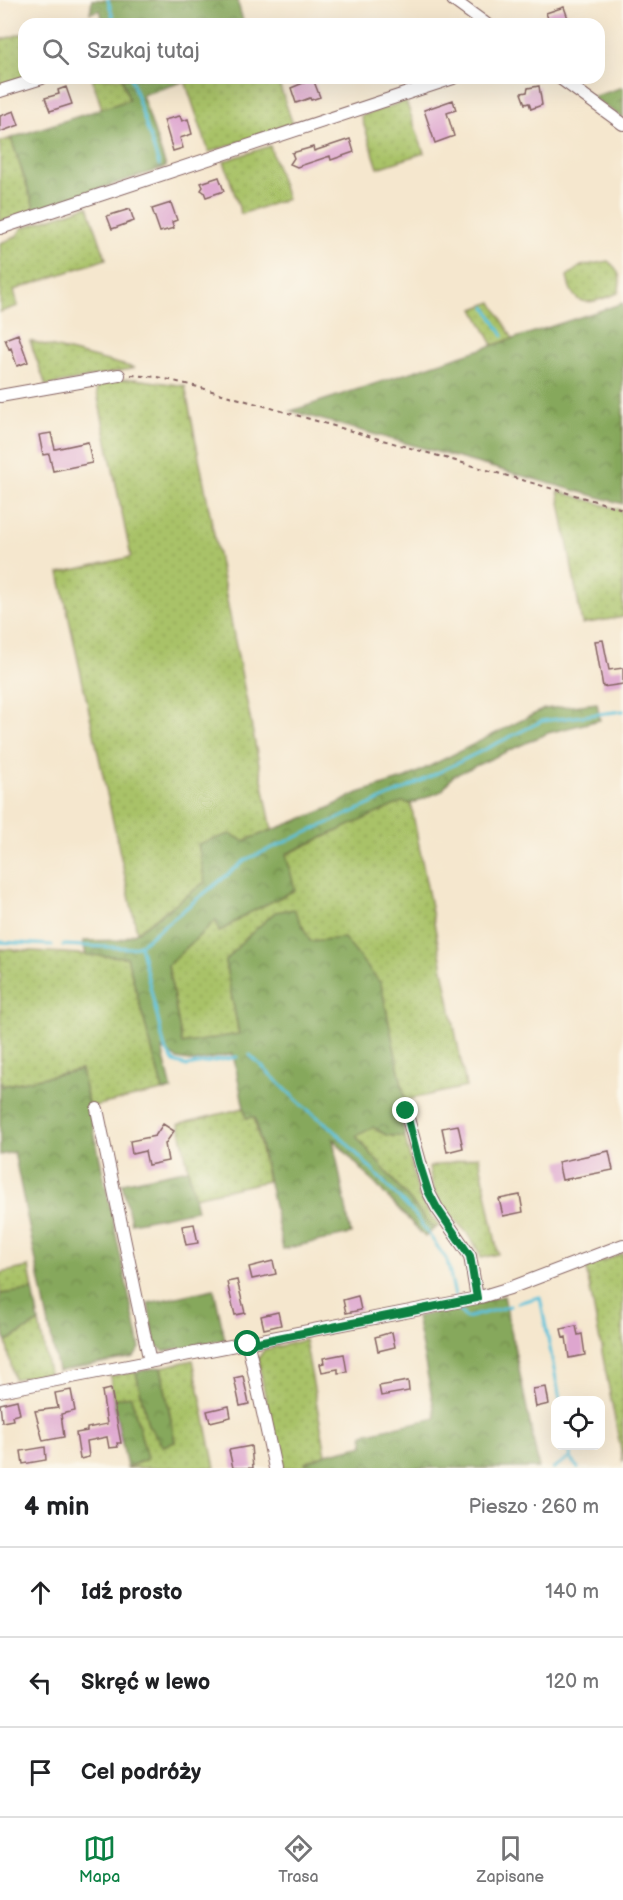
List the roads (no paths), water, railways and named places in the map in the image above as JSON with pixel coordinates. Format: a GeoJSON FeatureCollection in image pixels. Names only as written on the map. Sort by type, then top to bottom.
{"type":"FeatureCollection","features":[{"type":"Feature","properties":{"kind":"street"},"geometry":{"type":"LineString","coordinates":[[453,0],[478,18]]}},
{"type":"Feature","properties":{"kind":"street"},"geometry":{"type":"LineString","coordinates":[[0,91],[23,84]]}},
{"type":"Feature","properties":{"kind":"street"},"geometry":{"type":"LineString","coordinates":[[0,228],[435,84]]}},
{"type":"Feature","properties":{"kind":"street"},"geometry":{"type":"LineString","coordinates":[[568,84],[623,124]]}},
{"type":"Feature","properties":{"kind":"street"},"geometry":{"type":"LineString","coordinates":[[0,396],[119,375]]}},
{"type":"Feature","properties":{"kind":"street"},"geometry":{"type":"LineString","coordinates":[[97,1109],[150,1362]]}},
{"type":"Feature","properties":{"kind":"street"},"geometry":{"type":"LineString","coordinates":[[406,1111],[428,1191],[470,1256],[477,1298]]}},
{"type":"Feature","properties":{"kind":"street"},"geometry":{"type":"LineString","coordinates":[[0,1391],[477,1298],[623,1245]]}},
{"type":"Feature","properties":{"kind":"street"},"geometry":{"type":"LineString","coordinates":[[248,1344],[275,1468]]}},
{"type":"Feature","properties":{"kind":"waterway"},"geometry":{"type":"LineString","coordinates":[[108,0],[113,18]]}},
{"type":"Feature","properties":{"kind":"waterway"},"geometry":{"type":"LineString","coordinates":[[133,84],[159,165]]}},
{"type":"Feature","properties":{"kind":"waterway"},"geometry":{"type":"LineString","coordinates":[[486,307],[503,336]]}},
{"type":"Feature","properties":{"kind":"waterway"},"geometry":{"type":"LineString","coordinates":[[237,1057],[187,1066],[174,1062],[165,1049],[140,945],[247,859],[405,789],[542,721],[623,711]]}},
{"type":"Feature","properties":{"kind":"waterway"},"geometry":{"type":"LineString","coordinates":[[0,942],[52,945]]}},
{"type":"Feature","properties":{"kind":"waterway"},"geometry":{"type":"LineString","coordinates":[[63,945],[131,948],[140,945]]}},
{"type":"Feature","properties":{"kind":"waterway"},"geometry":{"type":"LineString","coordinates":[[250,1055],[304,1107],[332,1128],[415,1215],[447,1260],[455,1296]]}},
{"type":"Feature","properties":{"kind":"waterway"},"geometry":{"type":"LineString","coordinates":[[517,1303],[540,1297],[559,1396]]}},
{"type":"Feature","properties":{"kind":"waterway"},"geometry":{"type":"LineString","coordinates":[[458,1309],[466,1318],[510,1306]]}},
{"type":"Feature","properties":{"kind":"waterway"},"geometry":{"type":"LineString","coordinates":[[569,1450],[572,1461],[578,1468]]}},
{"type":"Feature","properties":{"kind":"waterway"},"geometry":{"type":"LineString","coordinates":[[553,1468],[571,1457]]}}]}
